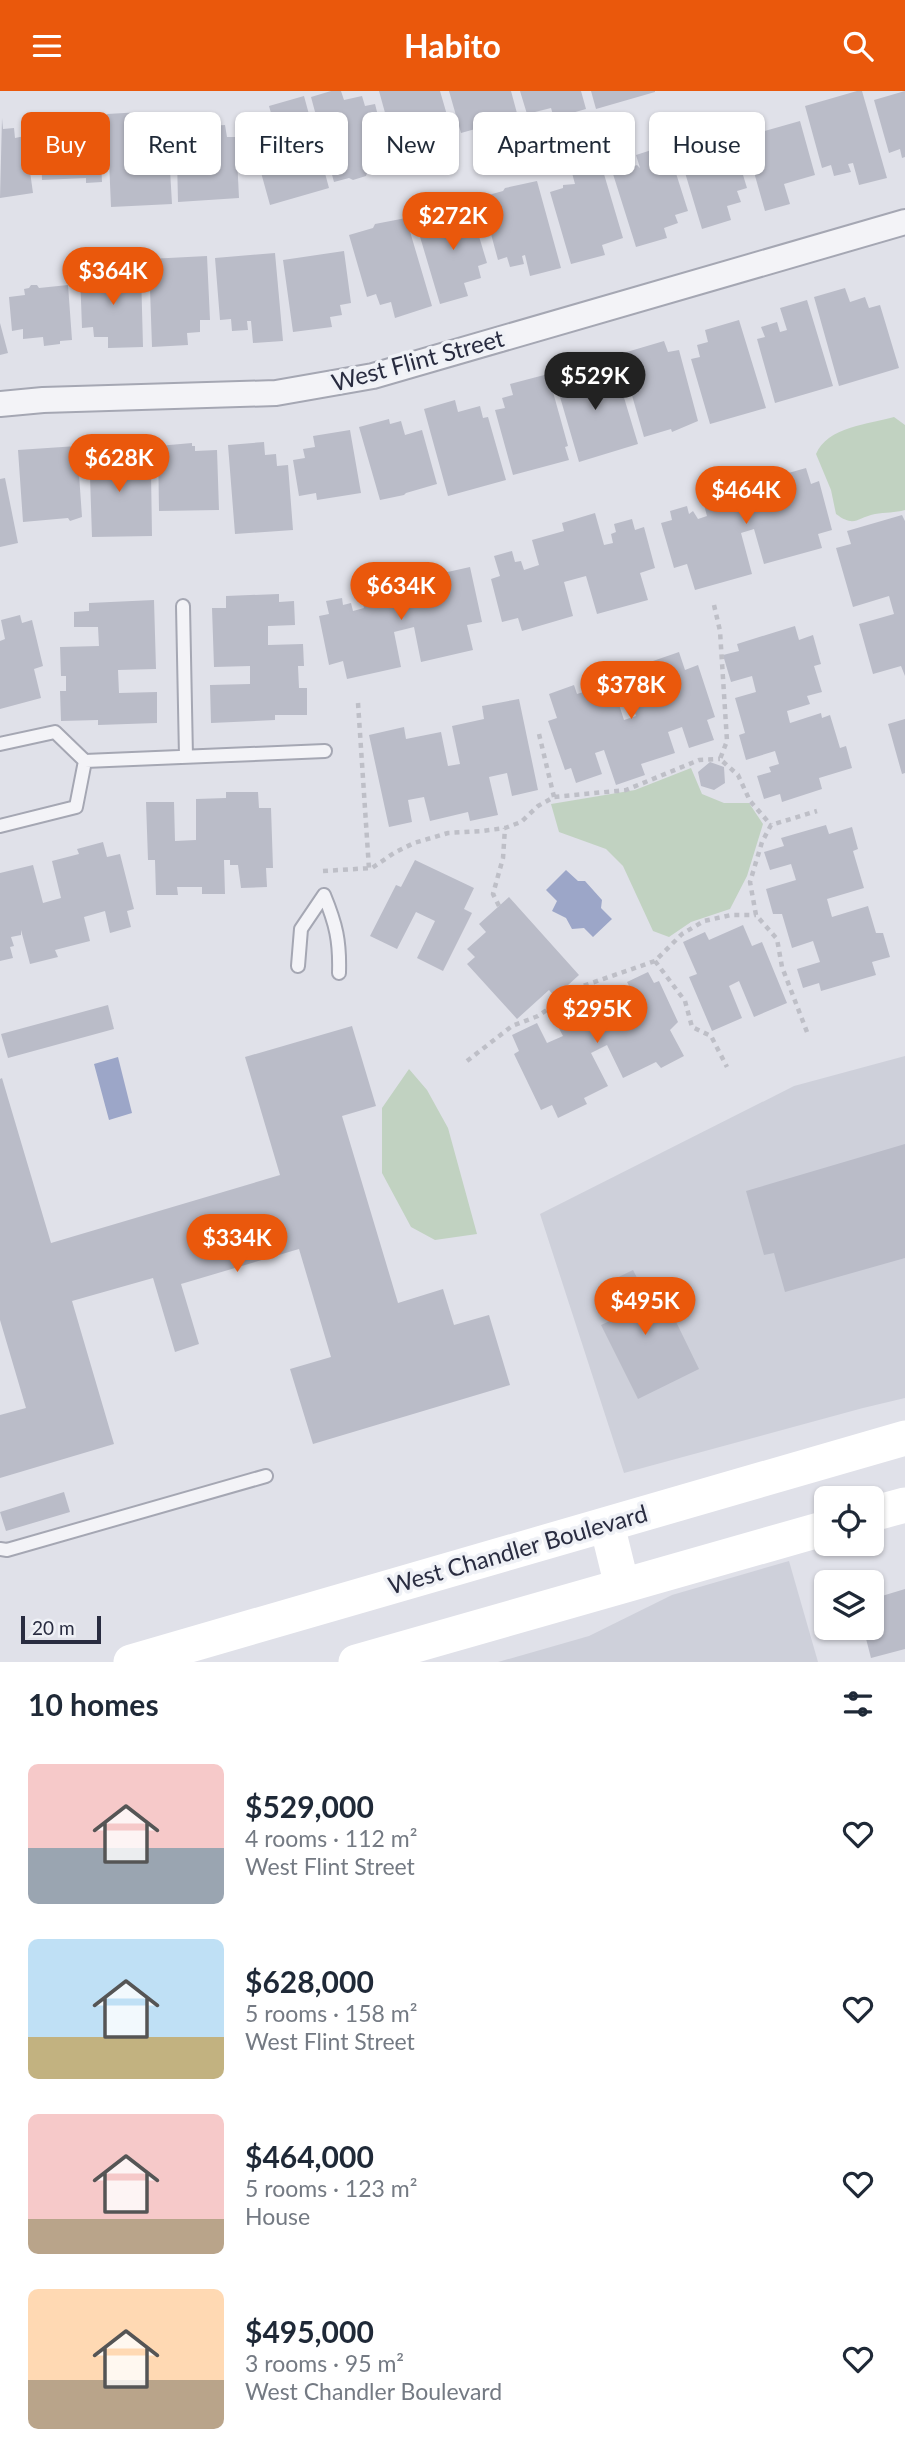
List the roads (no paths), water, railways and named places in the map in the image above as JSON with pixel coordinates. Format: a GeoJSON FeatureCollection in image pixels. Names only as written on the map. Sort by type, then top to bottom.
{"type":"FeatureCollection","features":[{"type":"Feature","properties":{"kind":"main road","name":"West Chandler Boulevard"},"geometry":{"type":"LineString","coordinates":[[131,1662],[905,1438]]}},
{"type":"Feature","properties":{"kind":"main road"},"geometry":{"type":"LineString","coordinates":[[884,1511],[905,1505]]}},
{"type":"Feature","properties":{"kind":"main road"},"geometry":{"type":"LineString","coordinates":[[607,1525],[622,1586]]}},
{"type":"Feature","properties":{"kind":"main road"},"geometry":{"type":"LineString","coordinates":[[356,1662],[814,1531]]}},
{"type":"Feature","properties":{"kind":"street","name":"West Flint Street"},"geometry":{"type":"LineString","coordinates":[[0,404],[57,399],[276,393],[325,386],[373,376],[904,226]]}},
{"type":"Feature","properties":{"kind":"lane"},"geometry":{"type":"LineString","coordinates":[[183,605],[186,757]]}},
{"type":"Feature","properties":{"kind":"lane"},"geometry":{"type":"LineString","coordinates":[[0,744],[55,731],[85,761],[325,751]]}},
{"type":"Feature","properties":{"kind":"lane"},"geometry":{"type":"LineString","coordinates":[[0,825],[76,807],[85,761]]}},
{"type":"Feature","properties":{"kind":"lane"},"geometry":{"type":"LineString","coordinates":[[298,966],[301,929],[324,895],[338,929],[339,973]]}},
{"type":"Feature","properties":{"kind":"lane"},"geometry":{"type":"LineString","coordinates":[[0,1549],[7,1550],[265,1476]]}},
{"type":"Feature","properties":{"kind":"water"},"geometry":{"type":"Polygon","coordinates":[[[566,870],[578,881],[585,881],[602,900],[601,908],[612,919],[593,937],[584,928],[572,929],[566,918],[552,911],[557,901],[546,890],[566,870]]]}},
{"type":"Feature","properties":{"kind":"water"},"geometry":{"type":"Polygon","coordinates":[[[118,1057],[132,1113],[109,1120],[94,1064],[118,1057]]]}}]}
